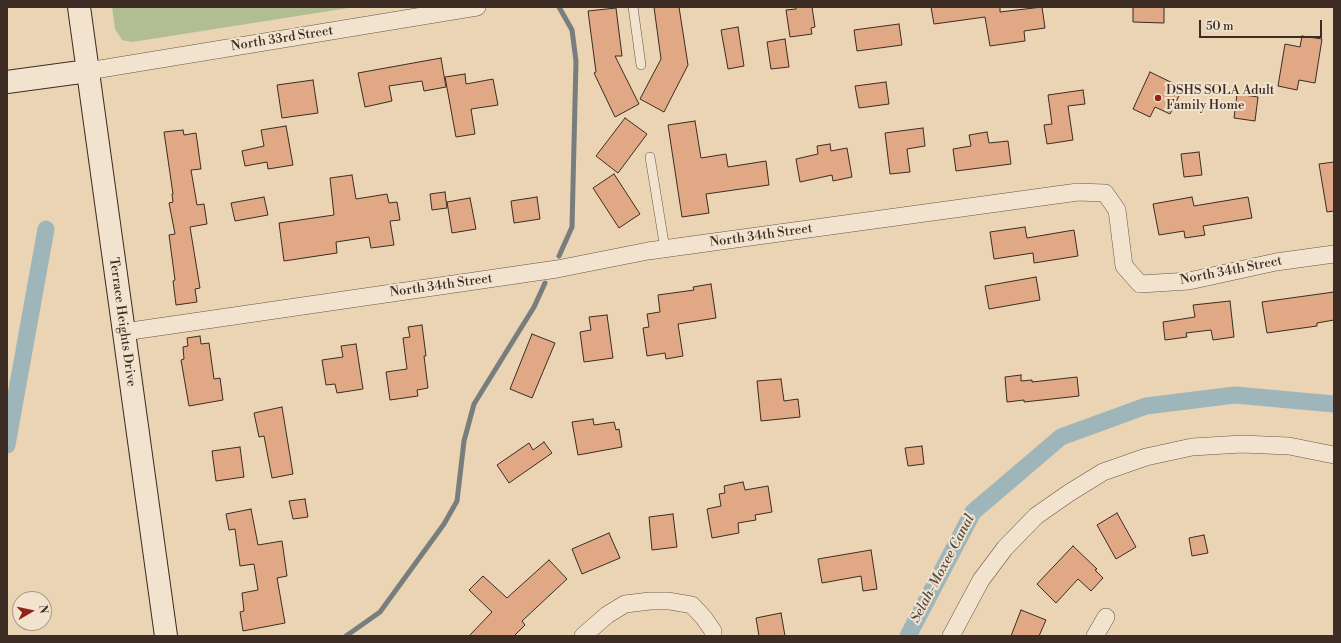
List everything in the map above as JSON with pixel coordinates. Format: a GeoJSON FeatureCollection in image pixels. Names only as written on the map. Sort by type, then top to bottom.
{"type":"FeatureCollection","features":[{"type":"Feature","properties":{"kind":"main road","name":"Terrace Heights Drive"},"geometry":{"type":"LineString","coordinates":[[79,7],[166,636]]}},
{"type":"Feature","properties":{"kind":"main road"},"geometry":{"type":"LineString","coordinates":[[7,82],[88,71]]}},
{"type":"Feature","properties":{"kind":"street","name":"North 33rd Street"},"geometry":{"type":"LineString","coordinates":[[88,71],[477,7]]}},
{"type":"Feature","properties":{"kind":"street","name":"North 34th Street"},"geometry":{"type":"LineString","coordinates":[[124,332],[557,269],[665,249],[1078,192],[1105,193],[1117,210],[1124,266],[1140,284],[1190,281],[1276,262],[1334,254]]}},
{"type":"Feature","properties":{"kind":"street"},"geometry":{"type":"LineString","coordinates":[[951,636],[981,580],[1005,548],[1036,516],[1103,472],[1146,457],[1192,447],[1242,444],[1288,446],[1334,455]]}},
{"type":"Feature","properties":{"kind":"street"},"geometry":{"type":"LineString","coordinates":[[583,636],[607,615],[625,604],[650,600],[669,600],[692,605],[713,631],[713,636]]}},
{"type":"Feature","properties":{"kind":"street"},"geometry":{"type":"LineString","coordinates":[[1095,636],[1106,617]]}},
{"type":"Feature","properties":{"kind":"lane"},"geometry":{"type":"LineString","coordinates":[[633,7],[641,66]]}},
{"type":"Feature","properties":{"kind":"lane"},"geometry":{"type":"LineString","coordinates":[[650,157],[665,249]]}},
{"type":"Feature","properties":{"kind":"green space"},"geometry":{"type":"Polygon","coordinates":[[[112,7],[355,7],[132,42],[122,40],[115,29],[112,7]]]}},
{"type":"Feature","properties":{"kind":"building"},"geometry":{"type":"Polygon","coordinates":[[[654,7],[679,7],[688,65],[664,112],[640,99],[661,59],[654,7]]]}},
{"type":"Feature","properties":{"kind":"building"},"geometry":{"type":"Polygon","coordinates":[[[796,7],[812,7],[815,27],[811,28],[812,34],[790,37],[786,10],[796,9],[796,7]]]}},
{"type":"Feature","properties":{"kind":"building"},"geometry":{"type":"Polygon","coordinates":[[[931,7],[1000,7],[1000,12],[1042,7],[1045,28],[1024,31],[1025,41],[990,46],[985,17],[934,24],[931,7]]]}},
{"type":"Feature","properties":{"kind":"building"},"geometry":{"type":"Polygon","coordinates":[[[1133,7],[1164,7],[1164,23],[1133,22],[1133,7]]]}},
{"type":"Feature","properties":{"kind":"building"},"geometry":{"type":"Polygon","coordinates":[[[616,8],[622,56],[615,56],[639,104],[615,117],[594,73],[596,72],[588,11],[616,8]]]}},
{"type":"Feature","properties":{"kind":"building"},"geometry":{"type":"Polygon","coordinates":[[[899,24],[902,45],[857,51],[854,30],[899,24]]]}},
{"type":"Feature","properties":{"kind":"building"},"geometry":{"type":"Polygon","coordinates":[[[738,27],[744,66],[728,69],[721,30],[738,27]]]}},
{"type":"Feature","properties":{"kind":"building"},"geometry":{"type":"Polygon","coordinates":[[[1302,36],[1322,39],[1315,83],[1299,80],[1297,90],[1278,86],[1285,44],[1300,47],[1302,36]]]}},
{"type":"Feature","properties":{"kind":"building"},"geometry":{"type":"Polygon","coordinates":[[[785,39],[789,67],[771,69],[767,42],[785,39]]]}},
{"type":"Feature","properties":{"kind":"building"},"geometry":{"type":"Polygon","coordinates":[[[441,58],[446,87],[424,91],[422,81],[389,86],[392,101],[365,107],[358,73],[441,58]]]}},
{"type":"Feature","properties":{"kind":"building","name":"DSHS SOLA Adult Family Home"},"geometry":{"type":"Polygon","coordinates":[[[1150,72],[1183,88],[1170,114],[1155,107],[1150,117],[1133,109],[1150,72]]]}},
{"type":"Feature","properties":{"kind":"building"},"geometry":{"type":"Polygon","coordinates":[[[465,74],[466,84],[493,79],[498,105],[471,109],[475,134],[456,137],[445,77],[465,74]]]}},
{"type":"Feature","properties":{"kind":"building"},"geometry":{"type":"Polygon","coordinates":[[[313,80],[318,113],[282,118],[277,85],[313,80]]]}},
{"type":"Feature","properties":{"kind":"building"},"geometry":{"type":"Polygon","coordinates":[[[886,82],[889,104],[859,108],[855,86],[886,82]]]}},
{"type":"Feature","properties":{"kind":"building"},"geometry":{"type":"Polygon","coordinates":[[[1083,90],[1085,104],[1068,106],[1073,140],[1047,144],[1044,125],[1052,124],[1048,95],[1083,90]]]}},
{"type":"Feature","properties":{"kind":"building"},"geometry":{"type":"Polygon","coordinates":[[[1237,94],[1258,97],[1255,121],[1234,118],[1237,94]]]}},
{"type":"Feature","properties":{"kind":"building"},"geometry":{"type":"Polygon","coordinates":[[[625,118],[647,134],[618,173],[596,156],[625,118]]]}},
{"type":"Feature","properties":{"kind":"building"},"geometry":{"type":"Polygon","coordinates":[[[695,121],[701,158],[726,154],[728,167],[766,161],[769,185],[706,194],[709,213],[682,217],[668,125],[695,121]]]}},
{"type":"Feature","properties":{"kind":"building"},"geometry":{"type":"Polygon","coordinates":[[[286,126],[293,165],[268,169],[267,162],[245,166],[242,151],[264,146],[261,130],[286,126]]]}},
{"type":"Feature","properties":{"kind":"building"},"geometry":{"type":"Polygon","coordinates":[[[923,128],[925,146],[907,149],[910,172],[890,174],[885,133],[923,128]]]}},
{"type":"Feature","properties":{"kind":"building"},"geometry":{"type":"Polygon","coordinates":[[[183,130],[184,135],[196,133],[201,169],[191,170],[197,205],[204,204],[207,224],[190,227],[200,288],[195,289],[197,302],[176,305],[173,281],[175,280],[169,235],[175,234],[169,203],[173,202],[173,194],[164,132],[183,130]]]}},
{"type":"Feature","properties":{"kind":"building"},"geometry":{"type":"Polygon","coordinates":[[[987,132],[989,143],[1008,141],[1011,164],[956,171],[953,149],[971,146],[969,135],[987,132]]]}},
{"type":"Feature","properties":{"kind":"building"},"geometry":{"type":"Polygon","coordinates":[[[830,144],[831,151],[847,148],[852,177],[833,181],[832,175],[800,182],[796,159],[818,154],[817,146],[830,144]]]}},
{"type":"Feature","properties":{"kind":"building"},"geometry":{"type":"Polygon","coordinates":[[[1199,152],[1202,175],[1184,177],[1181,154],[1199,152]]]}},
{"type":"Feature","properties":{"kind":"building"},"geometry":{"type":"Polygon","coordinates":[[[1334,162],[1334,211],[1327,212],[1319,164],[1334,162]]]}},
{"type":"Feature","properties":{"kind":"building"},"geometry":{"type":"Polygon","coordinates":[[[614,174],[640,214],[619,228],[593,188],[614,174]]]}},
{"type":"Feature","properties":{"kind":"building"},"geometry":{"type":"Polygon","coordinates":[[[352,175],[356,199],[387,194],[389,203],[397,202],[400,220],[390,221],[394,245],[371,248],[369,237],[336,242],[337,253],[284,261],[279,223],[334,215],[330,178],[352,175]]]}},
{"type":"Feature","properties":{"kind":"building"},"geometry":{"type":"Polygon","coordinates":[[[445,192],[447,208],[432,210],[430,194],[445,192]]]}},
{"type":"Feature","properties":{"kind":"building"},"geometry":{"type":"Polygon","coordinates":[[[264,197],[268,215],[235,221],[231,203],[264,197]]]}},
{"type":"Feature","properties":{"kind":"building"},"geometry":{"type":"Polygon","coordinates":[[[537,197],[540,219],[514,223],[511,201],[537,197]]]}},
{"type":"Feature","properties":{"kind":"building"},"geometry":{"type":"Polygon","coordinates":[[[1192,197],[1194,206],[1248,197],[1252,218],[1203,226],[1205,235],[1185,238],[1184,231],[1159,235],[1153,204],[1192,197]]]}},
{"type":"Feature","properties":{"kind":"building"},"geometry":{"type":"Polygon","coordinates":[[[470,198],[476,229],[452,233],[447,202],[470,198]]]}},
{"type":"Feature","properties":{"kind":"building"},"geometry":{"type":"Polygon","coordinates":[[[1025,227],[1027,238],[1074,230],[1078,256],[1034,263],[1033,253],[994,259],[990,232],[1025,227]]]}},
{"type":"Feature","properties":{"kind":"building"},"geometry":{"type":"Polygon","coordinates":[[[1036,277],[1040,300],[989,309],[985,286],[1036,277]]]}},
{"type":"Feature","properties":{"kind":"building"},"geometry":{"type":"Polygon","coordinates":[[[711,284],[716,318],[678,324],[683,356],[666,359],[665,353],[647,356],[643,328],[649,327],[647,314],[660,312],[658,295],[694,290],[693,287],[711,284]]]}},
{"type":"Feature","properties":{"kind":"building"},"geometry":{"type":"Polygon","coordinates":[[[1334,292],[1334,320],[1317,323],[1317,326],[1267,333],[1262,302],[1334,292]]]}},
{"type":"Feature","properties":{"kind":"building"},"geometry":{"type":"Polygon","coordinates":[[[1230,301],[1234,337],[1213,340],[1211,330],[1186,333],[1187,337],[1165,340],[1163,322],[1195,317],[1193,305],[1230,301]]]}},
{"type":"Feature","properties":{"kind":"building"},"geometry":{"type":"Polygon","coordinates":[[[607,315],[613,358],[584,362],[580,332],[591,330],[589,317],[607,315]]]}},
{"type":"Feature","properties":{"kind":"building"},"geometry":{"type":"Polygon","coordinates":[[[422,325],[428,388],[417,390],[418,396],[390,400],[386,372],[407,369],[403,338],[410,337],[408,327],[422,325]]]}},
{"type":"Feature","properties":{"kind":"building"},"geometry":{"type":"Polygon","coordinates":[[[532,334],[555,343],[532,398],[510,389],[532,334]]]}},
{"type":"Feature","properties":{"kind":"building"},"geometry":{"type":"Polygon","coordinates":[[[200,336],[201,344],[209,343],[214,379],[220,378],[223,400],[189,406],[181,360],[184,359],[183,347],[188,346],[187,338],[200,336]]]}},
{"type":"Feature","properties":{"kind":"building"},"geometry":{"type":"Polygon","coordinates":[[[356,344],[363,389],[337,393],[335,384],[326,385],[322,360],[343,357],[341,346],[356,344]]]}},
{"type":"Feature","properties":{"kind":"building"},"geometry":{"type":"Polygon","coordinates":[[[1021,375],[1021,381],[1032,380],[1032,382],[1077,377],[1079,396],[1024,402],[1024,400],[1007,402],[1005,377],[1021,375]]]}},
{"type":"Feature","properties":{"kind":"building"},"geometry":{"type":"Polygon","coordinates":[[[781,379],[784,401],[798,399],[800,417],[761,421],[757,381],[781,379]]]}},
{"type":"Feature","properties":{"kind":"building"},"geometry":{"type":"Polygon","coordinates":[[[282,407],[293,474],[272,478],[264,436],[259,437],[254,413],[282,407]]]}},
{"type":"Feature","properties":{"kind":"building"},"geometry":{"type":"Polygon","coordinates":[[[593,419],[594,425],[614,422],[616,430],[619,429],[622,447],[578,455],[572,422],[593,419]]]}},
{"type":"Feature","properties":{"kind":"building"},"geometry":{"type":"Polygon","coordinates":[[[544,442],[552,453],[509,483],[497,465],[529,443],[533,450],[544,442]]]}},
{"type":"Feature","properties":{"kind":"building"},"geometry":{"type":"Polygon","coordinates":[[[922,446],[924,464],[908,466],[905,448],[922,446]]]}},
{"type":"Feature","properties":{"kind":"building"},"geometry":{"type":"Polygon","coordinates":[[[240,447],[244,477],[216,481],[212,451],[240,447]]]}},
{"type":"Feature","properties":{"kind":"building"},"geometry":{"type":"Polygon","coordinates":[[[743,482],[745,490],[768,486],[772,512],[755,515],[756,520],[738,523],[739,533],[712,538],[707,509],[721,506],[719,494],[725,493],[724,486],[743,482]]]}},
{"type":"Feature","properties":{"kind":"building"},"geometry":{"type":"Polygon","coordinates":[[[305,499],[308,517],[293,519],[289,501],[305,499]]]}},
{"type":"Feature","properties":{"kind":"building"},"geometry":{"type":"Polygon","coordinates":[[[251,509],[258,545],[282,541],[287,576],[277,578],[285,623],[243,631],[240,612],[244,611],[242,593],[258,590],[254,564],[240,566],[235,529],[229,530],[226,514],[251,509]]]}},
{"type":"Feature","properties":{"kind":"building"},"geometry":{"type":"Polygon","coordinates":[[[1117,513],[1136,547],[1116,559],[1097,525],[1117,513]]]}},
{"type":"Feature","properties":{"kind":"building"},"geometry":{"type":"Polygon","coordinates":[[[673,514],[677,547],[652,550],[649,517],[673,514]]]}},
{"type":"Feature","properties":{"kind":"building"},"geometry":{"type":"Polygon","coordinates":[[[609,533],[620,558],[582,574],[572,549],[609,533]]]}},
{"type":"Feature","properties":{"kind":"building"},"geometry":{"type":"Polygon","coordinates":[[[1204,535],[1208,553],[1192,556],[1189,538],[1204,535]]]}},
{"type":"Feature","properties":{"kind":"building"},"geometry":{"type":"Polygon","coordinates":[[[1073,546],[1097,569],[1095,570],[1103,578],[1091,591],[1078,579],[1056,603],[1037,584],[1073,546]]]}},
{"type":"Feature","properties":{"kind":"building"},"geometry":{"type":"Polygon","coordinates":[[[871,550],[877,589],[863,591],[861,576],[822,583],[818,559],[871,550]]]}},
{"type":"Feature","properties":{"kind":"building"},"geometry":{"type":"Polygon","coordinates":[[[549,560],[567,579],[522,621],[525,625],[514,636],[469,636],[492,612],[469,590],[483,576],[507,598],[549,560]]]}},
{"type":"Feature","properties":{"kind":"building"},"geometry":{"type":"Polygon","coordinates":[[[1021,610],[1046,620],[1039,636],[1011,636],[1021,610]]]}},
{"type":"Feature","properties":{"kind":"building"},"geometry":{"type":"Polygon","coordinates":[[[781,613],[785,636],[759,636],[756,618],[781,613]]]}},
{"type":"Feature","properties":{"kind":"waterway"},"geometry":{"type":"LineString","coordinates":[[559,7],[572,30],[576,61],[572,227],[559,256]]}},
{"type":"Feature","properties":{"kind":"waterway"},"geometry":{"type":"LineString","coordinates":[[7,445],[46,229]]}},
{"type":"Feature","properties":{"kind":"waterway"},"geometry":{"type":"LineString","coordinates":[[346,636],[380,612],[444,524],[457,501],[464,441],[474,404],[534,307],[545,283]]}},
{"type":"Feature","properties":{"kind":"waterway","name":"Selah-Moxee Canal"},"geometry":{"type":"LineString","coordinates":[[908,636],[973,512],[1061,437],[1146,406],[1235,395],[1334,404]]}},
{"type":"Feature","properties":{"kind":"place","name":"DSHS SOLA Adult Family Home"},"geometry":{"type":"Point","coordinates":[1158,98]}}]}
